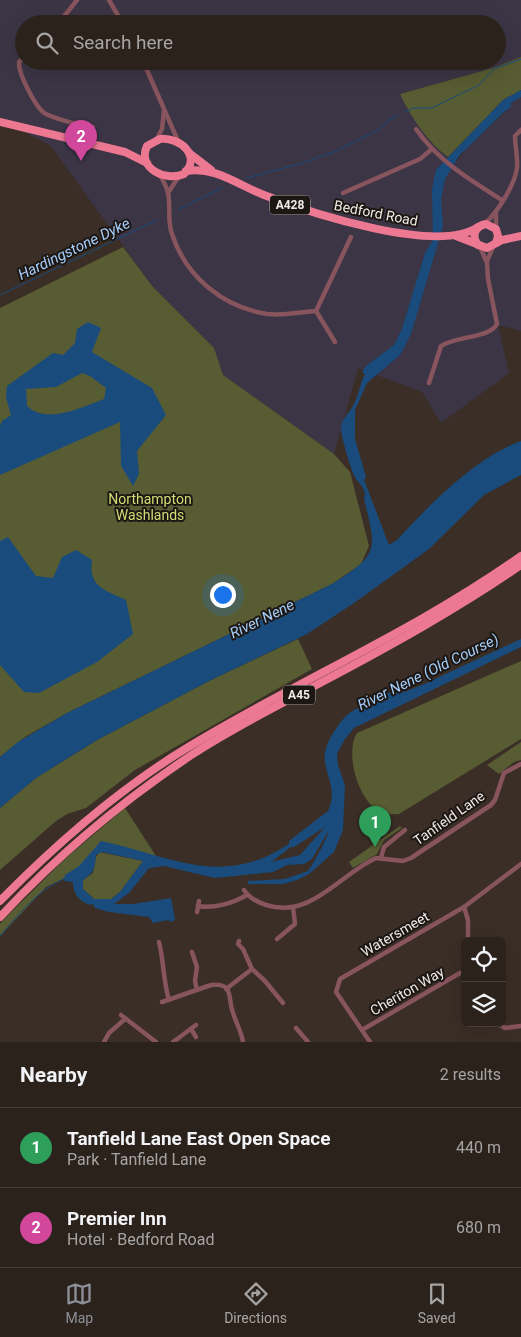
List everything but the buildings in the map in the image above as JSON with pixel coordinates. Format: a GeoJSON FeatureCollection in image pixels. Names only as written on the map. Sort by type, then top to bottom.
{"type":"FeatureCollection","features":[{"type":"Feature","properties":{"kind":"highway"},"geometry":{"type":"LineString","coordinates":[[0,122],[125,152],[147,163],[160,176],[179,176],[186,172],[189,166],[189,153],[178,140],[167,138],[156,140],[147,146],[125,152]]}},
{"type":"Feature","properties":{"kind":"highway"},"geometry":{"type":"LineString","coordinates":[[147,146],[144,154],[147,163]]}},
{"type":"Feature","properties":{"kind":"highway","name":"Bedford Road"},"geometry":{"type":"LineString","coordinates":[[189,153],[211,171],[257,192],[316,214],[366,227],[423,235],[456,236],[479,245]]}},
{"type":"Feature","properties":{"kind":"highway","name":"Bedford Road"},"geometry":{"type":"LineString","coordinates":[[186,172],[211,171]]}},
{"type":"Feature","properties":{"kind":"highway"},"geometry":{"type":"LineString","coordinates":[[490,224],[496,229],[518,236],[487,248],[479,245],[474,234],[480,226],[490,224]]}},
{"type":"Feature","properties":{"kind":"highway","name":"Bedford Road"},"geometry":{"type":"LineString","coordinates":[[456,236],[480,226]]}},
{"type":"Feature","properties":{"kind":"highway"},"geometry":{"type":"LineString","coordinates":[[495,244],[498,236],[496,229]]}},
{"type":"Feature","properties":{"kind":"highway","name":"A45"},"geometry":{"type":"LineString","coordinates":[[0,901],[56,846],[140,779],[189,746],[405,628],[476,586],[521,556]]}},
{"type":"Feature","properties":{"kind":"highway","name":"A45"},"geometry":{"type":"LineString","coordinates":[[0,917],[62,854],[83,836],[127,800],[195,753],[408,636],[521,565]]}},
{"type":"Feature","properties":{"kind":"street"},"geometry":{"type":"LineString","coordinates":[[65,15],[77,0]]}},
{"type":"Feature","properties":{"kind":"street"},"geometry":{"type":"LineString","coordinates":[[109,0],[118,15]]}},
{"type":"Feature","properties":{"kind":"street"},"geometry":{"type":"LineString","coordinates":[[19,70],[28,89],[44,113],[92,127]]}},
{"type":"Feature","properties":{"kind":"street"},"geometry":{"type":"LineString","coordinates":[[147,70],[178,140]]}},
{"type":"Feature","properties":{"kind":"street"},"geometry":{"type":"LineString","coordinates":[[156,140],[162,129],[164,108]]}},
{"type":"Feature","properties":{"kind":"street"},"geometry":{"type":"LineString","coordinates":[[416,129],[438,156],[455,170],[502,200]]}},
{"type":"Feature","properties":{"kind":"street"},"geometry":{"type":"LineString","coordinates":[[480,226],[496,211],[517,168],[515,136],[521,130]]}},
{"type":"Feature","properties":{"kind":"street"},"geometry":{"type":"LineString","coordinates":[[343,193],[420,159],[432,149]]}},
{"type":"Feature","properties":{"kind":"street"},"geometry":{"type":"LineString","coordinates":[[160,176],[168,193],[170,227],[176,244],[200,281],[214,293],[233,304],[269,314],[316,311]]}},
{"type":"Feature","properties":{"kind":"street"},"geometry":{"type":"LineString","coordinates":[[168,193],[179,176]]}},
{"type":"Feature","properties":{"kind":"street"},"geometry":{"type":"LineString","coordinates":[[496,211],[496,229]]}},
{"type":"Feature","properties":{"kind":"street"},"geometry":{"type":"LineString","coordinates":[[316,311],[351,237]]}},
{"type":"Feature","properties":{"kind":"street"},"geometry":{"type":"LineString","coordinates":[[487,263],[495,244]]}},
{"type":"Feature","properties":{"kind":"street"},"geometry":{"type":"LineString","coordinates":[[429,383],[441,346],[455,339],[488,332],[494,329],[497,324],[488,279],[487,263],[479,245]]}},
{"type":"Feature","properties":{"kind":"street"},"geometry":{"type":"LineString","coordinates":[[316,311],[335,342]]}},
{"type":"Feature","properties":{"kind":"street","name":"Tanfield Lane"},"geometry":{"type":"LineString","coordinates":[[197,912],[199,904],[207,908],[234,902],[245,892],[272,907],[293,907],[313,900],[370,860],[381,858],[403,861],[411,858],[491,805],[495,800],[504,773],[521,764]]}},
{"type":"Feature","properties":{"kind":"street"},"geometry":{"type":"LineString","coordinates":[[381,858],[384,846],[399,837],[405,830]]}},
{"type":"Feature","properties":{"kind":"street","name":"Watersmeet"},"geometry":{"type":"LineString","coordinates":[[370,1042],[336,992],[340,979],[464,907],[521,864]]}},
{"type":"Feature","properties":{"kind":"street"},"geometry":{"type":"LineString","coordinates":[[277,938],[295,924],[293,907]]}},
{"type":"Feature","properties":{"kind":"street"},"geometry":{"type":"LineString","coordinates":[[464,907],[468,923],[468,937]]}},
{"type":"Feature","properties":{"kind":"street"},"geometry":{"type":"LineString","coordinates":[[277,928],[281,934]]}},
{"type":"Feature","properties":{"kind":"street"},"geometry":{"type":"LineString","coordinates":[[239,940],[238,944],[243,949],[252,969],[266,981],[283,1003]]}},
{"type":"Feature","properties":{"kind":"street"},"geometry":{"type":"LineString","coordinates":[[159,942],[163,954],[163,981],[169,1000]]}},
{"type":"Feature","properties":{"kind":"street"},"geometry":{"type":"LineString","coordinates":[[154,950],[161,948]]}},
{"type":"Feature","properties":{"kind":"street"},"geometry":{"type":"LineString","coordinates":[[192,952],[197,967],[195,982],[197,990]]}},
{"type":"Feature","properties":{"kind":"street"},"geometry":{"type":"LineString","coordinates":[[194,958],[200,956]]}},
{"type":"Feature","properties":{"kind":"street"},"geometry":{"type":"LineString","coordinates":[[226,989],[252,969]]}},
{"type":"Feature","properties":{"kind":"street","name":"Cheriton Way"},"geometry":{"type":"LineString","coordinates":[[362,1030],[461,973]]}},
{"type":"Feature","properties":{"kind":"street"},"geometry":{"type":"LineString","coordinates":[[162,1002],[216,984],[226,989],[233,1016],[240,1026],[244,1042]]}},
{"type":"Feature","properties":{"kind":"street"},"geometry":{"type":"LineString","coordinates":[[121,1016],[156,1042]]}},
{"type":"Feature","properties":{"kind":"street"},"geometry":{"type":"LineString","coordinates":[[104,1042],[109,1032],[126,1019]]}},
{"type":"Feature","properties":{"kind":"street"},"geometry":{"type":"LineString","coordinates":[[173,1042],[196,1025]]}},
{"type":"Feature","properties":{"kind":"street"},"geometry":{"type":"LineString","coordinates":[[503,1027],[521,1026]]}},
{"type":"Feature","properties":{"kind":"street"},"geometry":{"type":"LineString","coordinates":[[296,1028],[308,1042]]}},
{"type":"Feature","properties":{"kind":"street"},"geometry":{"type":"LineString","coordinates":[[191,1029],[196,1037]]}},
{"type":"Feature","properties":{"kind":"street"},"geometry":{"type":"LineString","coordinates":[[296,1037],[300,1032]]}},
{"type":"Feature","properties":{"kind":"shaded area"},"geometry":{"type":"Polygon","coordinates":[[[0,0],[521,0],[521,57],[506,63],[506,15],[15,15],[15,70],[486,70],[400,94],[456,162],[473,141],[511,107],[511,103],[521,97],[521,331],[498,325],[509,373],[441,423],[422,392],[358,368],[334,454],[223,375],[214,348],[153,287],[50,145],[0,120],[0,0]]]}},
{"type":"Feature","properties":{"kind":"green space"},"geometry":{"type":"Polygon","coordinates":[[[521,57],[521,90],[503,100],[448,157],[433,144],[420,128],[400,94],[486,70],[506,70],[506,63],[521,57]]]}},
{"type":"Feature","properties":{"kind":"green space","name":"Northampton Washlands"},"geometry":{"type":"Polygon","coordinates":[[[123,247],[153,287],[214,348],[223,375],[334,454],[350,472],[369,546],[361,564],[332,584],[67,713],[25,737],[0,757],[0,308],[123,247]]]}},
{"type":"Feature","properties":{"kind":"green space"},"geometry":{"type":"Polygon","coordinates":[[[298,639],[312,669],[135,770],[86,808],[67,814],[56,821],[0,870],[0,808],[36,778],[97,740],[209,681],[298,639]]]}},
{"type":"Feature","properties":{"kind":"green space"},"geometry":{"type":"Polygon","coordinates":[[[521,661],[521,739],[399,814],[385,814],[374,808],[361,790],[353,765],[353,742],[357,733],[521,661]]]}},
{"type":"Feature","properties":{"kind":"green space"},"geometry":{"type":"Polygon","coordinates":[[[521,742],[521,760],[514,762],[499,774],[487,765],[521,742]]]}},
{"type":"Feature","properties":{"kind":"green space"},"geometry":{"type":"Polygon","coordinates":[[[125,808],[156,856],[104,846],[65,878],[46,887],[0,936],[0,924],[4,919],[66,858],[125,808]]]}},
{"type":"Feature","properties":{"kind":"green space"},"geometry":{"type":"Polygon","coordinates":[[[400,826],[402,828],[384,840],[377,854],[353,868],[349,862],[400,826]]]}},
{"type":"Feature","properties":{"kind":"green space"},"geometry":{"type":"Polygon","coordinates":[[[99,852],[143,861],[120,892],[111,899],[94,899],[83,889],[83,880],[93,873],[96,857],[99,852]]]}},
{"type":"Feature","properties":{"kind":"water","name":"River Nene"},"geometry":{"type":"Polygon","coordinates":[[[521,90],[521,97],[511,103],[511,107],[459,156],[445,179],[441,199],[443,226],[411,334],[400,355],[367,383],[355,410],[355,439],[366,477],[364,480],[389,545],[397,540],[438,498],[470,470],[504,448],[521,441],[521,475],[484,495],[429,549],[307,634],[209,681],[97,740],[36,778],[0,808],[0,757],[18,742],[67,713],[332,584],[366,558],[372,541],[364,499],[365,493],[354,476],[349,462],[342,438],[342,424],[357,398],[365,374],[362,372],[366,366],[394,345],[402,329],[425,253],[433,240],[432,189],[436,170],[503,100],[521,90]]]}},
{"type":"Feature","properties":{"kind":"water"},"geometry":{"type":"Polygon","coordinates":[[[88,322],[101,328],[92,352],[152,388],[166,415],[137,451],[139,474],[133,486],[121,466],[120,422],[0,475],[0,426],[2,421],[11,415],[6,398],[7,386],[53,353],[63,355],[75,343],[77,329],[88,322]],[[82,373],[56,387],[26,389],[27,406],[44,414],[65,413],[104,399],[106,388],[90,376],[82,373]]]}},
{"type":"Feature","properties":{"kind":"water"},"geometry":{"type":"Polygon","coordinates":[[[8,537],[36,576],[53,578],[62,557],[76,550],[92,560],[91,569],[95,582],[105,590],[126,600],[133,634],[97,662],[39,693],[24,692],[0,665],[0,541],[8,537]]]}},
{"type":"Feature","properties":{"kind":"water"},"geometry":{"type":"Polygon","coordinates":[[[521,639],[521,647],[354,728],[345,739],[337,754],[338,765],[345,785],[343,830],[334,852],[309,874],[283,884],[248,884],[248,881],[285,879],[308,871],[329,830],[312,859],[304,864],[287,865],[273,872],[215,878],[164,866],[149,868],[129,893],[114,904],[133,904],[171,898],[175,919],[172,922],[168,920],[153,923],[149,917],[109,912],[95,908],[93,904],[86,903],[77,896],[73,882],[64,881],[65,875],[79,866],[101,841],[196,865],[218,867],[241,865],[264,857],[289,844],[289,841],[328,811],[332,792],[325,756],[328,743],[343,719],[352,711],[379,700],[388,693],[404,692],[521,639]],[[325,827],[294,847],[291,847],[271,862],[300,855],[325,827]],[[102,852],[96,855],[94,869],[83,880],[83,889],[94,899],[111,899],[120,892],[143,861],[102,852]]]}},
{"type":"Feature","properties":{"kind":"waterway","name":"Hardingstone Dyke"},"geometry":{"type":"LineString","coordinates":[[506,65],[521,59]]}},
{"type":"Feature","properties":{"kind":"waterway","name":"Hardingstone Dyke"},"geometry":{"type":"LineString","coordinates":[[405,112],[413,108],[432,108],[479,85],[493,70]]}},
{"type":"Feature","properties":{"kind":"waterway","name":"Hardingstone Dyke"},"geometry":{"type":"LineString","coordinates":[[247,178],[334,152],[380,129],[389,120],[398,115]]}},
{"type":"Feature","properties":{"kind":"waterway","name":"Hardingstone Dyke"},"geometry":{"type":"LineString","coordinates":[[179,209],[222,188]]}},
{"type":"Feature","properties":{"kind":"waterway","name":"Hardingstone Dyke"},"geometry":{"type":"LineString","coordinates":[[0,295],[157,220]]}},
{"type":"Feature","properties":{"kind":"waterway"},"geometry":{"type":"LineString","coordinates":[[0,936],[38,895],[66,878]]}},
{"type":"Feature","properties":{"kind":"place","name":"Premier Inn"},"geometry":{"type":"Point","coordinates":[81,161]}},
{"type":"Feature","properties":{"kind":"place","name":"Tanfield Lane East Open Space"},"geometry":{"type":"Point","coordinates":[375,847]}},
{"type":"Feature","properties":{"kind":"water label","name":"River Nene (Old Course)"},"geometry":{"type":"Point","coordinates":[428,672]}}]}
